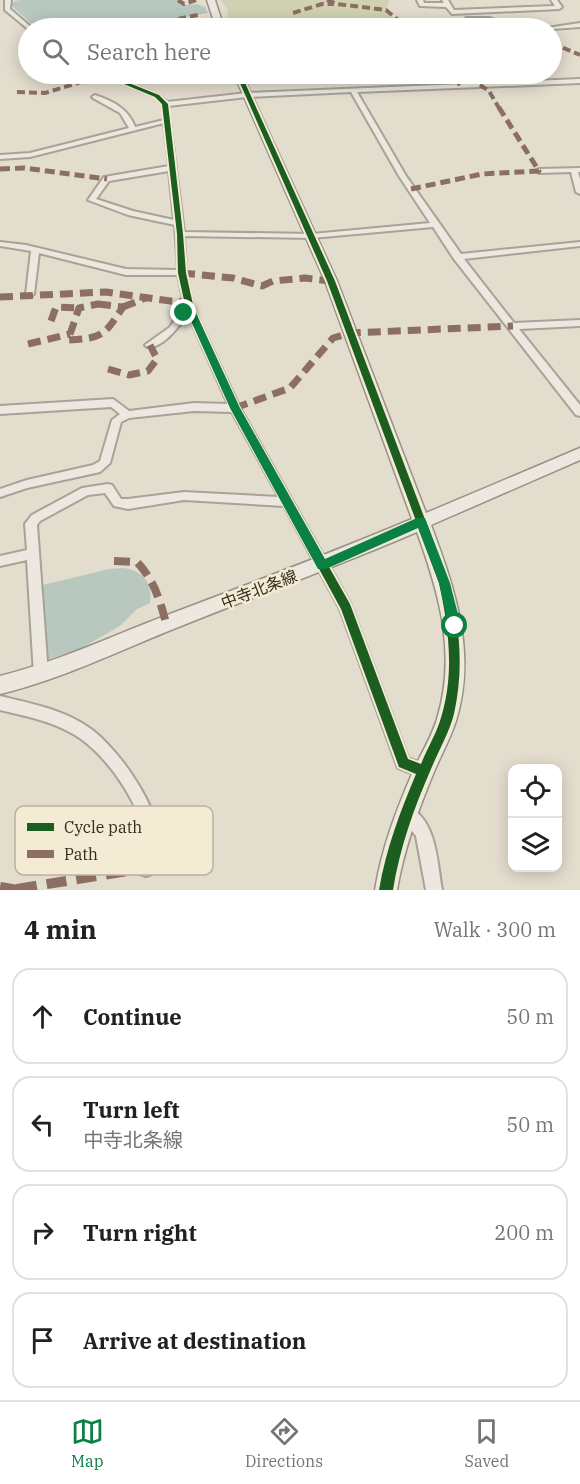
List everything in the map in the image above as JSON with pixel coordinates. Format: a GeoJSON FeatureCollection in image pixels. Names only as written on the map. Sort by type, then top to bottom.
{"type":"FeatureCollection","features":[{"type":"Feature","properties":{"kind":"street"},"geometry":{"type":"LineString","coordinates":[[8,0],[7,9],[18,18]]}},
{"type":"Feature","properties":{"kind":"street"},"geometry":{"type":"LineString","coordinates":[[211,0],[217,18]]}},
{"type":"Feature","properties":{"kind":"street"},"geometry":{"type":"LineString","coordinates":[[420,0],[422,5],[447,2],[452,12],[559,7],[554,0]]}},
{"type":"Feature","properties":{"kind":"street"},"geometry":{"type":"LineString","coordinates":[[562,26],[580,24]]}},
{"type":"Feature","properties":{"kind":"street"},"geometry":{"type":"LineString","coordinates":[[562,82],[580,81]]}},
{"type":"Feature","properties":{"kind":"street"},"geometry":{"type":"LineString","coordinates":[[128,84],[157,96],[165,104],[182,273],[190,309],[235,408],[346,608],[403,763],[424,771]]}},
{"type":"Feature","properties":{"kind":"street"},"geometry":{"type":"LineString","coordinates":[[242,84],[312,236],[444,583],[455,626],[456,669],[447,715],[406,813],[390,859],[386,890]]}},
{"type":"Feature","properties":{"kind":"street"},"geometry":{"type":"LineString","coordinates":[[165,104],[247,95],[504,84]]}},
{"type":"Feature","properties":{"kind":"street"},"geometry":{"type":"LineString","coordinates":[[353,90],[375,133],[434,225],[580,412]]}},
{"type":"Feature","properties":{"kind":"street"},"geometry":{"type":"LineString","coordinates":[[95,97],[120,108],[129,116],[132,128]]}},
{"type":"Feature","properties":{"kind":"street"},"geometry":{"type":"LineString","coordinates":[[0,157],[30,155],[166,121]]}},
{"type":"Feature","properties":{"kind":"street"},"geometry":{"type":"LineString","coordinates":[[171,168],[107,179],[92,200],[179,229],[312,236],[434,225]]}},
{"type":"Feature","properties":{"kind":"street"},"geometry":{"type":"LineString","coordinates":[[539,171],[577,170],[580,192]]}},
{"type":"Feature","properties":{"kind":"street"},"geometry":{"type":"LineString","coordinates":[[0,244],[35,249],[126,272],[182,273]]}},
{"type":"Feature","properties":{"kind":"street"},"geometry":{"type":"LineString","coordinates":[[457,257],[580,244]]}},
{"type":"Feature","properties":{"kind":"street"},"geometry":{"type":"LineString","coordinates":[[30,294],[35,249]]}},
{"type":"Feature","properties":{"kind":"street"},"geometry":{"type":"LineString","coordinates":[[150,345],[173,329],[184,313],[190,309]]}},
{"type":"Feature","properties":{"kind":"street"},"geometry":{"type":"LineString","coordinates":[[513,326],[580,323]]}},
{"type":"Feature","properties":{"kind":"street"},"geometry":{"type":"LineString","coordinates":[[0,410],[113,403],[127,415]]}},
{"type":"Feature","properties":{"kind":"street"},"geometry":{"type":"LineString","coordinates":[[0,493],[27,484],[96,469],[105,463],[117,420],[127,415],[194,406],[235,408]]}},
{"type":"Feature","properties":{"kind":"street","name":"中寺北条線"},"geometry":{"type":"LineString","coordinates":[[0,685],[41,675],[166,624],[322,565],[580,454]]}},
{"type":"Feature","properties":{"kind":"street"},"geometry":{"type":"LineString","coordinates":[[76,474],[86,491]]}},
{"type":"Feature","properties":{"kind":"street"},"geometry":{"type":"LineString","coordinates":[[41,675],[31,524],[36,518],[86,491],[108,488],[118,503],[128,504],[184,496],[288,502]]}},
{"type":"Feature","properties":{"kind":"street"},"geometry":{"type":"LineString","coordinates":[[0,561],[33,554]]}},
{"type":"Feature","properties":{"kind":"street"},"geometry":{"type":"LineString","coordinates":[[0,703],[55,718],[84,732],[124,773],[141,806]]}},
{"type":"Feature","properties":{"kind":"street"},"geometry":{"type":"LineString","coordinates":[[406,813],[423,832],[434,890]]}},
{"type":"Feature","properties":{"kind":"green space"},"geometry":{"type":"Polygon","coordinates":[[[220,0],[389,0],[386,12],[393,18],[227,18],[228,9],[220,0]]]}},
{"type":"Feature","properties":{"kind":"shaded area"},"geometry":{"type":"Polygon","coordinates":[[[176,0],[184,5],[197,4],[205,7],[208,13],[179,18],[25,18],[11,5],[15,1],[176,0]]]}},
{"type":"Feature","properties":{"kind":"shaded area"},"geometry":{"type":"Polygon","coordinates":[[[124,568],[136,572],[145,579],[150,590],[150,603],[137,609],[120,626],[80,649],[45,660],[41,590],[43,585],[109,569],[124,568]]]}},
{"type":"Feature","properties":{"kind":"marked path"},"geometry":{"type":"LineString","coordinates":[[178,0],[184,4],[196,0]]}},
{"type":"Feature","properties":{"kind":"marked path"},"geometry":{"type":"LineString","coordinates":[[327,0],[337,4],[386,10],[396,18]]}},
{"type":"Feature","properties":{"kind":"marked path"},"geometry":{"type":"LineString","coordinates":[[293,13],[322,4],[334,4]]}},
{"type":"Feature","properties":{"kind":"marked path"},"geometry":{"type":"LineString","coordinates":[[183,18],[198,15]]}},
{"type":"Feature","properties":{"kind":"marked path"},"geometry":{"type":"LineString","coordinates":[[562,47],[580,55]]}},
{"type":"Feature","properties":{"kind":"marked path"},"geometry":{"type":"LineString","coordinates":[[17,92],[45,93],[74,84]]}},
{"type":"Feature","properties":{"kind":"marked path"},"geometry":{"type":"LineString","coordinates":[[411,189],[482,174],[539,171],[489,91],[480,85]]}},
{"type":"Feature","properties":{"kind":"marked path"},"geometry":{"type":"LineString","coordinates":[[0,169],[24,168],[107,179]]}},
{"type":"Feature","properties":{"kind":"marked path"},"geometry":{"type":"LineString","coordinates":[[182,273],[233,278],[262,286],[273,281],[305,278],[331,281]]}},
{"type":"Feature","properties":{"kind":"marked path"},"geometry":{"type":"LineString","coordinates":[[0,297],[106,292],[177,302],[189,301]]}},
{"type":"Feature","properties":{"kind":"marked path"},"geometry":{"type":"LineString","coordinates":[[123,307],[98,304],[79,308],[68,340],[96,338],[109,328],[123,307],[148,297]]}},
{"type":"Feature","properties":{"kind":"marked path"},"geometry":{"type":"LineString","coordinates":[[51,321],[56,307],[79,308]]}},
{"type":"Feature","properties":{"kind":"marked path"},"geometry":{"type":"LineString","coordinates":[[235,408],[290,388],[333,338],[350,333],[513,326]]}},
{"type":"Feature","properties":{"kind":"marked path"},"geometry":{"type":"LineString","coordinates":[[28,344],[70,334]]}},
{"type":"Feature","properties":{"kind":"marked path"},"geometry":{"type":"LineString","coordinates":[[108,369],[129,375],[143,374],[153,366],[157,359],[150,345]]}},
{"type":"Feature","properties":{"kind":"marked path"},"geometry":{"type":"LineString","coordinates":[[114,561],[137,562],[148,575],[156,590],[166,624]]}},
{"type":"Feature","properties":{"kind":"marked path"},"geometry":{"type":"LineString","coordinates":[[17,889],[103,875]]}},
{"type":"Feature","properties":{"kind":"marked path"},"geometry":{"type":"LineString","coordinates":[[0,887],[18,890]]}},
{"type":"Feature","properties":{"kind":"cycle path"},"geometry":{"type":"LineString","coordinates":[[128,84],[157,96],[165,104],[180,234],[182,273],[190,309],[235,408],[346,607],[403,763],[424,771]]}},
{"type":"Feature","properties":{"kind":"cycle path"},"geometry":{"type":"LineString","coordinates":[[242,84],[331,281],[444,583],[454,632],[454,679],[448,714],[402,826],[392,857],[386,890]]}},
{"type":"Feature","properties":{"kind":"route"},"geometry":{"type":"LineString","coordinates":[[184,313],[190,309],[235,408],[322,565],[421,522],[444,583],[455,626]]}}]}
